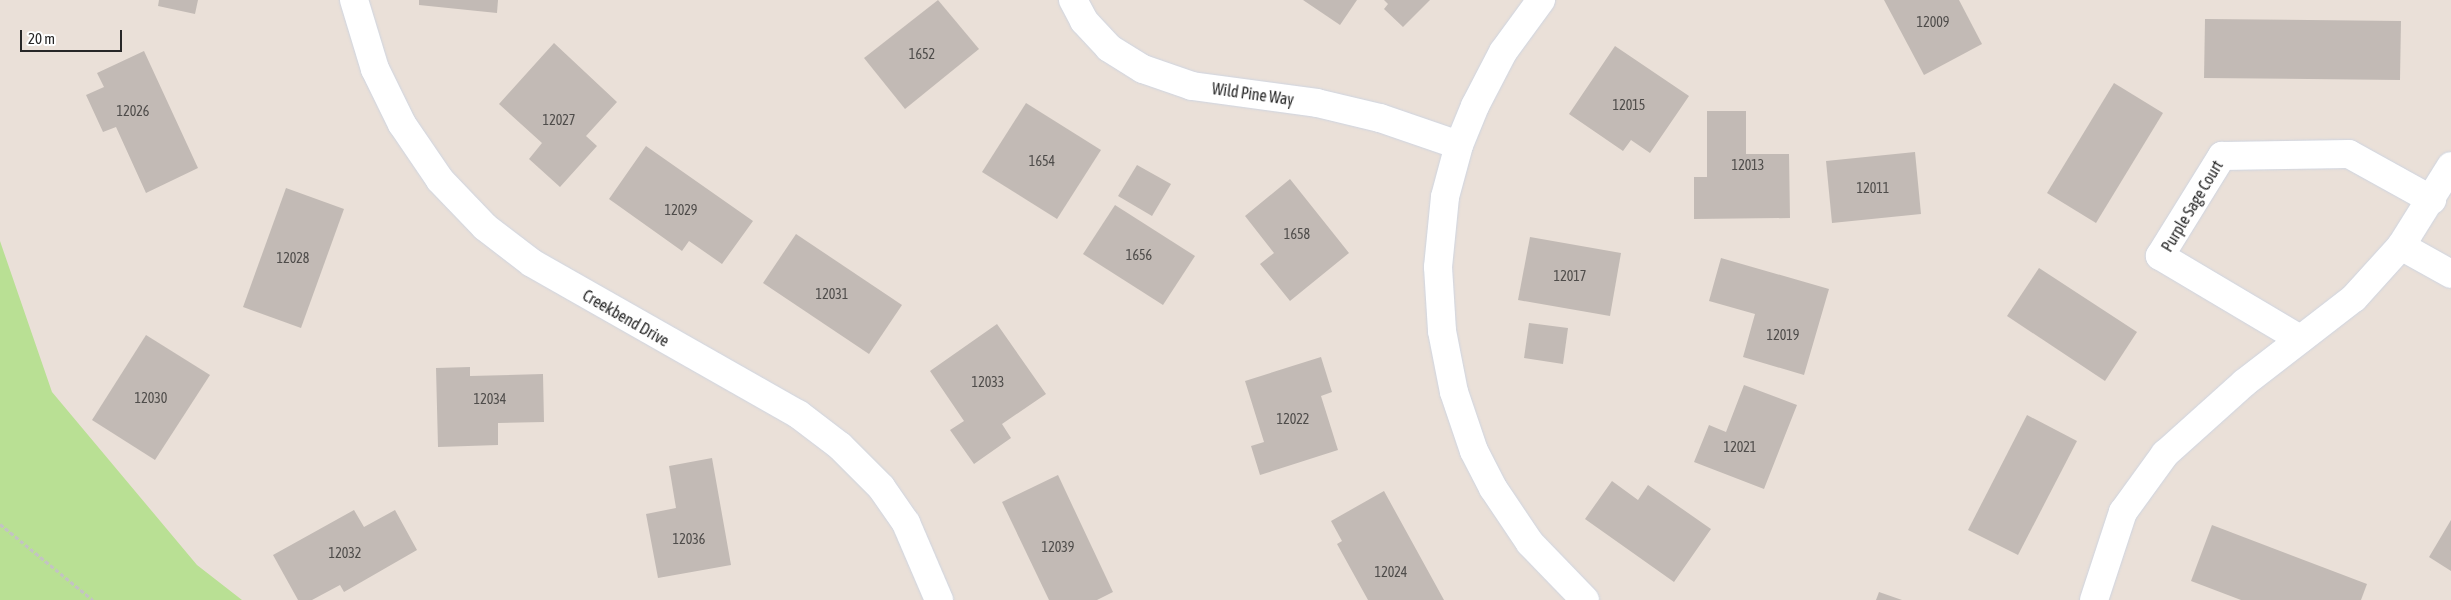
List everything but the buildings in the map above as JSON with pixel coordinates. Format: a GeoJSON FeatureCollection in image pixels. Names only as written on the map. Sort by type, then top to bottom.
{"type":"FeatureCollection","features":[{"type":"Feature","properties":{"kind":"street","name":"Creekbend Drive"},"geometry":{"type":"LineString","coordinates":[[354,0],[375,70],[402,124],[440,180],[485,226],[532,264],[798,414],[840,446],[880,488],[906,523],[939,600]]}},
{"type":"Feature","properties":{"kind":"street","name":"Wild Pine Way"},"geometry":{"type":"LineString","coordinates":[[1073,0],[1084,21],[1109,48],[1143,69],[1192,86],[1316,103],[1400,124],[1460,145]]}},
{"type":"Feature","properties":{"kind":"street"},"geometry":{"type":"LineString","coordinates":[[1541,0],[1503,52],[1475,106],[1460,145],[1445,197],[1438,267],[1442,331],[1454,392],[1474,451],[1493,488],[1530,542],[1585,600]]}},
{"type":"Feature","properties":{"kind":"street","name":"Purple Sage Court"},"geometry":{"type":"LineString","coordinates":[[2300,339],[2160,256],[2222,156],[2349,154],[2432,200]]}},
{"type":"Feature","properties":{"kind":"street"},"geometry":{"type":"LineString","coordinates":[[2094,600],[2123,512],[2165,454],[2237,389],[2354,298],[2401,246],[2432,200],[2451,166]]}},
{"type":"Feature","properties":{"kind":"street"},"geometry":{"type":"LineString","coordinates":[[2401,246],[2451,274]]}},
{"type":"Feature","properties":{"kind":"path"},"geometry":{"type":"LineString","coordinates":[[0,524],[93,600]]}},
{"type":"Feature","properties":{"kind":"green space"},"geometry":{"type":"Polygon","coordinates":[[[0,241],[52,392],[197,565],[242,600],[0,600],[0,241]]]}}]}
